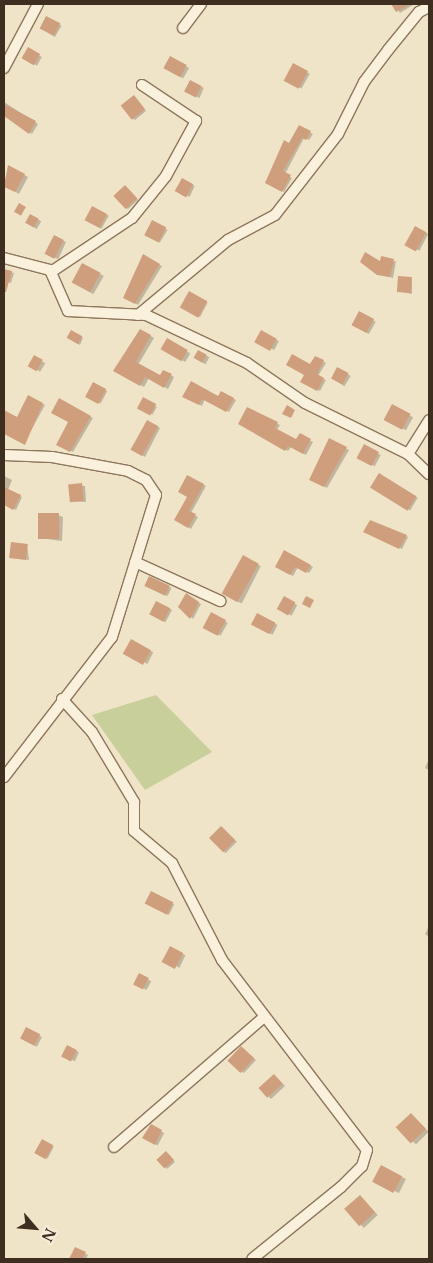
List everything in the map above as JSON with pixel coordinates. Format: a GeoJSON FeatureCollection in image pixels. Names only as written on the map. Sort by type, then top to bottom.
{"type":"FeatureCollection","features":[{"type":"Feature","properties":{"kind":"street"},"geometry":{"type":"LineString","coordinates":[[4,68],[38,4]]}},
{"type":"Feature","properties":{"kind":"street"},"geometry":{"type":"LineString","coordinates":[[182,28],[201,4]]}},
{"type":"Feature","properties":{"kind":"street"},"geometry":{"type":"LineString","coordinates":[[138,315],[228,240],[275,215],[338,134],[364,82],[383,56],[419,12],[429,7]]}},
{"type":"Feature","properties":{"kind":"street"},"geometry":{"type":"LineString","coordinates":[[52,272],[132,218],[166,176],[196,121],[142,85]]}},
{"type":"Feature","properties":{"kind":"street"},"geometry":{"type":"LineString","coordinates":[[4,258],[52,272]]}},
{"type":"Feature","properties":{"kind":"street"},"geometry":{"type":"LineString","coordinates":[[52,272],[68,311],[138,315],[247,364],[306,403],[408,454],[429,474]]}},
{"type":"Feature","properties":{"kind":"street"},"geometry":{"type":"LineString","coordinates":[[408,454],[429,420]]}},
{"type":"Feature","properties":{"kind":"street"},"geometry":{"type":"LineString","coordinates":[[4,456],[101,466],[146,480],[156,495],[155,510],[134,562],[112,637],[62,699],[4,777]]}},
{"type":"Feature","properties":{"kind":"street"},"geometry":{"type":"LineString","coordinates":[[134,562],[220,601]]}},
{"type":"Feature","properties":{"kind":"street"},"geometry":{"type":"LineString","coordinates":[[62,699],[92,732],[134,802],[134,831],[172,863],[222,960],[263,1018],[367,1150],[362,1166],[341,1187],[252,1259]]}},
{"type":"Feature","properties":{"kind":"street"},"geometry":{"type":"LineString","coordinates":[[114,1147],[263,1018]]}},
{"type":"Feature","properties":{"kind":"green space"},"geometry":{"type":"Polygon","coordinates":[[[156,695],[212,752],[145,790],[92,715],[156,695]]]}},
{"type":"Feature","properties":{"kind":"building"},"geometry":{"type":"Polygon","coordinates":[[[391,4],[411,4],[396,12],[391,4]]]}},
{"type":"Feature","properties":{"kind":"building"},"geometry":{"type":"Polygon","coordinates":[[[46,16],[60,23],[54,36],[40,28],[46,16]]]}},
{"type":"Feature","properties":{"kind":"building"},"geometry":{"type":"Polygon","coordinates":[[[28,47],[40,54],[34,65],[22,58],[28,47]]]}},
{"type":"Feature","properties":{"kind":"building"},"geometry":{"type":"Polygon","coordinates":[[[170,56],[187,65],[180,77],[163,68],[170,56]]]}},
{"type":"Feature","properties":{"kind":"building"},"geometry":{"type":"Polygon","coordinates":[[[293,63],[308,71],[299,89],[284,81],[293,63]]]}},
{"type":"Feature","properties":{"kind":"building"},"geometry":{"type":"Polygon","coordinates":[[[190,80],[202,86],[196,97],[184,92],[190,80]]]}},
{"type":"Feature","properties":{"kind":"building"},"geometry":{"type":"Polygon","coordinates":[[[134,95],[145,109],[132,120],[121,105],[134,95]]]}},
{"type":"Feature","properties":{"kind":"building"},"geometry":{"type":"Polygon","coordinates":[[[4,104],[36,121],[29,134],[4,116],[4,104]]]}},
{"type":"Feature","properties":{"kind":"building"},"geometry":{"type":"Polygon","coordinates":[[[299,125],[311,131],[306,140],[302,138],[283,171],[291,175],[282,192],[265,183],[284,140],[289,143],[299,125]]]}},
{"type":"Feature","properties":{"kind":"building"},"geometry":{"type":"Polygon","coordinates":[[[8,165],[25,174],[15,192],[4,187],[8,165]]]}},
{"type":"Feature","properties":{"kind":"building"},"geometry":{"type":"Polygon","coordinates":[[[182,178],[193,184],[186,197],[175,191],[182,178]]]}},
{"type":"Feature","properties":{"kind":"building"},"geometry":{"type":"Polygon","coordinates":[[[125,185],[137,198],[126,209],[113,196],[125,185]]]}},
{"type":"Feature","properties":{"kind":"building"},"geometry":{"type":"Polygon","coordinates":[[[19,203],[26,207],[21,216],[14,212],[19,203]]]}},
{"type":"Feature","properties":{"kind":"building"},"geometry":{"type":"Polygon","coordinates":[[[92,206],[107,214],[99,228],[84,220],[92,206]]]}},
{"type":"Feature","properties":{"kind":"building"},"geometry":{"type":"Polygon","coordinates":[[[30,214],[39,219],[34,228],[25,223],[30,214]]]}},
{"type":"Feature","properties":{"kind":"building"},"geometry":{"type":"Polygon","coordinates":[[[152,220],[166,227],[159,242],[144,235],[152,220]]]}},
{"type":"Feature","properties":{"kind":"building"},"geometry":{"type":"Polygon","coordinates":[[[415,226],[426,232],[416,252],[404,245],[415,226]]]}},
{"type":"Feature","properties":{"kind":"building"},"geometry":{"type":"Polygon","coordinates":[[[54,235],[64,240],[54,259],[44,254],[54,235]]]}},
{"type":"Feature","properties":{"kind":"building"},"geometry":{"type":"Polygon","coordinates":[[[365,252],[380,261],[381,256],[394,259],[390,277],[377,275],[360,262],[365,252]]]}},
{"type":"Feature","properties":{"kind":"building"},"geometry":{"type":"Polygon","coordinates":[[[143,254],[160,264],[135,304],[123,298],[143,254]]]}},
{"type":"Feature","properties":{"kind":"building"},"geometry":{"type":"Polygon","coordinates":[[[82,263],[101,273],[90,292],[72,282],[82,263]]]}},
{"type":"Feature","properties":{"kind":"building"},"geometry":{"type":"Polygon","coordinates":[[[4,269],[12,271],[6,292],[4,292],[4,269]]]}},
{"type":"Feature","properties":{"kind":"building"},"geometry":{"type":"Polygon","coordinates":[[[398,276],[412,277],[411,293],[397,292],[398,276]]]}},
{"type":"Feature","properties":{"kind":"building"},"geometry":{"type":"Polygon","coordinates":[[[189,291],[207,301],[198,318],[180,308],[189,291]]]}},
{"type":"Feature","properties":{"kind":"building"},"geometry":{"type":"Polygon","coordinates":[[[359,311],[374,319],[366,333],[351,325],[359,311]]]}},
{"type":"Feature","properties":{"kind":"building"},"geometry":{"type":"Polygon","coordinates":[[[140,329],[151,335],[136,362],[160,375],[163,370],[172,374],[164,388],[145,377],[140,386],[113,371],[140,329]]]}},
{"type":"Feature","properties":{"kind":"building"},"geometry":{"type":"Polygon","coordinates":[[[71,330],[82,336],[78,344],[67,338],[71,330]]]}},
{"type":"Feature","properties":{"kind":"building"},"geometry":{"type":"Polygon","coordinates":[[[261,330],[277,339],[270,351],[254,342],[261,330]]]}},
{"type":"Feature","properties":{"kind":"building"},"geometry":{"type":"Polygon","coordinates":[[[167,338],[188,350],[181,361],[160,349],[167,338]]]}},
{"type":"Feature","properties":{"kind":"building"},"geometry":{"type":"Polygon","coordinates":[[[198,350],[207,355],[202,363],[194,358],[198,350]]]}},
{"type":"Feature","properties":{"kind":"building"},"geometry":{"type":"Polygon","coordinates":[[[292,354],[310,364],[315,356],[324,360],[317,374],[324,378],[317,391],[300,382],[304,375],[286,365],[292,354]]]}},
{"type":"Feature","properties":{"kind":"building"},"geometry":{"type":"Polygon","coordinates":[[[34,355],[43,360],[36,371],[28,366],[34,355]]]}},
{"type":"Feature","properties":{"kind":"building"},"geometry":{"type":"Polygon","coordinates":[[[337,367],[349,373],[343,384],[331,379],[337,367]]]}},
{"type":"Feature","properties":{"kind":"building"},"geometry":{"type":"Polygon","coordinates":[[[191,381],[218,396],[221,391],[234,398],[226,412],[202,399],[199,405],[182,397],[191,381]]]}},
{"type":"Feature","properties":{"kind":"building"},"geometry":{"type":"Polygon","coordinates":[[[93,382],[106,389],[98,404],[85,397],[93,382]]]}},
{"type":"Feature","properties":{"kind":"building"},"geometry":{"type":"Polygon","coordinates":[[[28,395],[43,403],[25,445],[4,434],[4,410],[17,417],[28,395]]]}},
{"type":"Feature","properties":{"kind":"building"},"geometry":{"type":"Polygon","coordinates":[[[143,397],[156,404],[150,416],[137,408],[143,397]]]}},
{"type":"Feature","properties":{"kind":"building"},"geometry":{"type":"Polygon","coordinates":[[[59,398],[91,416],[70,452],[56,445],[68,422],[51,413],[59,398]]]}},
{"type":"Feature","properties":{"kind":"building"},"geometry":{"type":"Polygon","coordinates":[[[392,404],[411,414],[402,430],[384,420],[392,404]]]}},
{"type":"Feature","properties":{"kind":"building"},"geometry":{"type":"Polygon","coordinates":[[[287,405],[295,410],[291,418],[282,414],[287,405]]]}},
{"type":"Feature","properties":{"kind":"building"},"geometry":{"type":"Polygon","coordinates":[[[247,407],[278,422],[275,428],[296,439],[300,433],[311,439],[303,454],[288,446],[285,451],[238,424],[247,407]]]}},
{"type":"Feature","properties":{"kind":"building"},"geometry":{"type":"Polygon","coordinates":[[[147,420],[158,426],[142,456],[131,450],[147,420]]]}},
{"type":"Feature","properties":{"kind":"building"},"geometry":{"type":"Polygon","coordinates":[[[329,438],[347,447],[324,487],[309,480],[329,438]]]}},
{"type":"Feature","properties":{"kind":"building"},"geometry":{"type":"Polygon","coordinates":[[[364,444],[379,452],[371,466],[356,458],[364,444]]]}},
{"type":"Feature","properties":{"kind":"building"},"geometry":{"type":"Polygon","coordinates":[[[379,473],[416,496],[407,511],[370,487],[379,473]]]}},
{"type":"Feature","properties":{"kind":"building"},"geometry":{"type":"Polygon","coordinates":[[[187,475],[204,484],[189,511],[196,514],[188,528],[174,520],[187,497],[178,492],[187,475]]]}},
{"type":"Feature","properties":{"kind":"building"},"geometry":{"type":"Polygon","coordinates":[[[82,483],[84,501],[70,502],[68,484],[82,483]]]}},
{"type":"Feature","properties":{"kind":"building"},"geometry":{"type":"Polygon","coordinates":[[[4,487],[21,495],[13,510],[4,505],[4,487]]]}},
{"type":"Feature","properties":{"kind":"building"},"geometry":{"type":"Polygon","coordinates":[[[38,513],[59,513],[59,539],[38,539],[38,513]]]}},
{"type":"Feature","properties":{"kind":"building"},"geometry":{"type":"Polygon","coordinates":[[[370,520],[407,535],[399,549],[363,532],[370,520]]]}},
{"type":"Feature","properties":{"kind":"building"},"geometry":{"type":"Polygon","coordinates":[[[11,542],[28,544],[26,560],[9,558],[11,542]]]}},
{"type":"Feature","properties":{"kind":"building"},"geometry":{"type":"Polygon","coordinates":[[[284,550],[311,565],[306,573],[295,567],[290,575],[275,567],[284,550]]]}},
{"type":"Feature","properties":{"kind":"building"},"geometry":{"type":"Polygon","coordinates":[[[243,555],[259,564],[237,602],[222,593],[243,555]]]}},
{"type":"Feature","properties":{"kind":"building"},"geometry":{"type":"Polygon","coordinates":[[[149,576],[170,586],[165,596],[144,586],[149,576]]]}},
{"type":"Feature","properties":{"kind":"building"},"geometry":{"type":"Polygon","coordinates":[[[186,593],[199,602],[190,619],[178,607],[186,593]]]}},
{"type":"Feature","properties":{"kind":"building"},"geometry":{"type":"Polygon","coordinates":[[[284,596],[295,602],[288,615],[277,609],[284,596]]]}},
{"type":"Feature","properties":{"kind":"building"},"geometry":{"type":"Polygon","coordinates":[[[306,596],[314,600],[310,608],[302,604],[306,596]]]}},
{"type":"Feature","properties":{"kind":"building"},"geometry":{"type":"Polygon","coordinates":[[[156,601],[170,608],[163,622],[149,614],[156,601]]]}},
{"type":"Feature","properties":{"kind":"building"},"geometry":{"type":"Polygon","coordinates":[[[211,612],[226,620],[218,636],[203,628],[211,612]]]}},
{"type":"Feature","properties":{"kind":"building"},"geometry":{"type":"Polygon","coordinates":[[[257,613],[276,623],[269,634],[251,624],[257,613]]]}},
{"type":"Feature","properties":{"kind":"building"},"geometry":{"type":"Polygon","coordinates":[[[131,639],[151,650],[143,665],[123,654],[131,639]]]}},
{"type":"Feature","properties":{"kind":"building"},"geometry":{"type":"Polygon","coordinates":[[[221,826],[235,840],[223,852],[209,838],[221,826]]]}},
{"type":"Feature","properties":{"kind":"building"},"geometry":{"type":"Polygon","coordinates":[[[151,891],[173,902],[167,915],[145,903],[151,891]]]}},
{"type":"Feature","properties":{"kind":"building"},"geometry":{"type":"Polygon","coordinates":[[[170,946],[183,953],[175,969],[162,962],[170,946]]]}},
{"type":"Feature","properties":{"kind":"building"},"geometry":{"type":"Polygon","coordinates":[[[139,973],[149,978],[143,990],[133,985],[139,973]]]}},
{"type":"Feature","properties":{"kind":"building"},"geometry":{"type":"Polygon","coordinates":[[[26,1027],[40,1034],[34,1046],[20,1039],[26,1027]]]}},
{"type":"Feature","properties":{"kind":"building"},"geometry":{"type":"Polygon","coordinates":[[[67,1045],[77,1050],[71,1062],[61,1057],[67,1045]]]}},
{"type":"Feature","properties":{"kind":"building"},"geometry":{"type":"Polygon","coordinates":[[[241,1046],[254,1058],[241,1073],[227,1061],[241,1046]]]}},
{"type":"Feature","properties":{"kind":"building"},"geometry":{"type":"Polygon","coordinates":[[[274,1074],[283,1084],[267,1098],[258,1088],[274,1074]]]}},
{"type":"Feature","properties":{"kind":"building"},"geometry":{"type":"Polygon","coordinates":[[[411,1113],[426,1129],[411,1143],[396,1127],[411,1113]]]}},
{"type":"Feature","properties":{"kind":"building"},"geometry":{"type":"Polygon","coordinates":[[[151,1124],[162,1130],[155,1145],[142,1138],[151,1124]]]}},
{"type":"Feature","properties":{"kind":"building"},"geometry":{"type":"Polygon","coordinates":[[[42,1139],[53,1145],[46,1159],[34,1153],[42,1139]]]}},
{"type":"Feature","properties":{"kind":"building"},"geometry":{"type":"Polygon","coordinates":[[[166,1151],[174,1160],[164,1169],[156,1160],[166,1151]]]}},
{"type":"Feature","properties":{"kind":"building"},"geometry":{"type":"Polygon","coordinates":[[[381,1165],[402,1176],[393,1193],[372,1182],[381,1165]]]}},
{"type":"Feature","properties":{"kind":"building"},"geometry":{"type":"Polygon","coordinates":[[[360,1195],[375,1212],[359,1226],[344,1209],[360,1195]]]}},
{"type":"Feature","properties":{"kind":"building"},"geometry":{"type":"Polygon","coordinates":[[[75,1247],[86,1252],[82,1259],[69,1259],[75,1247]]]}}]}
